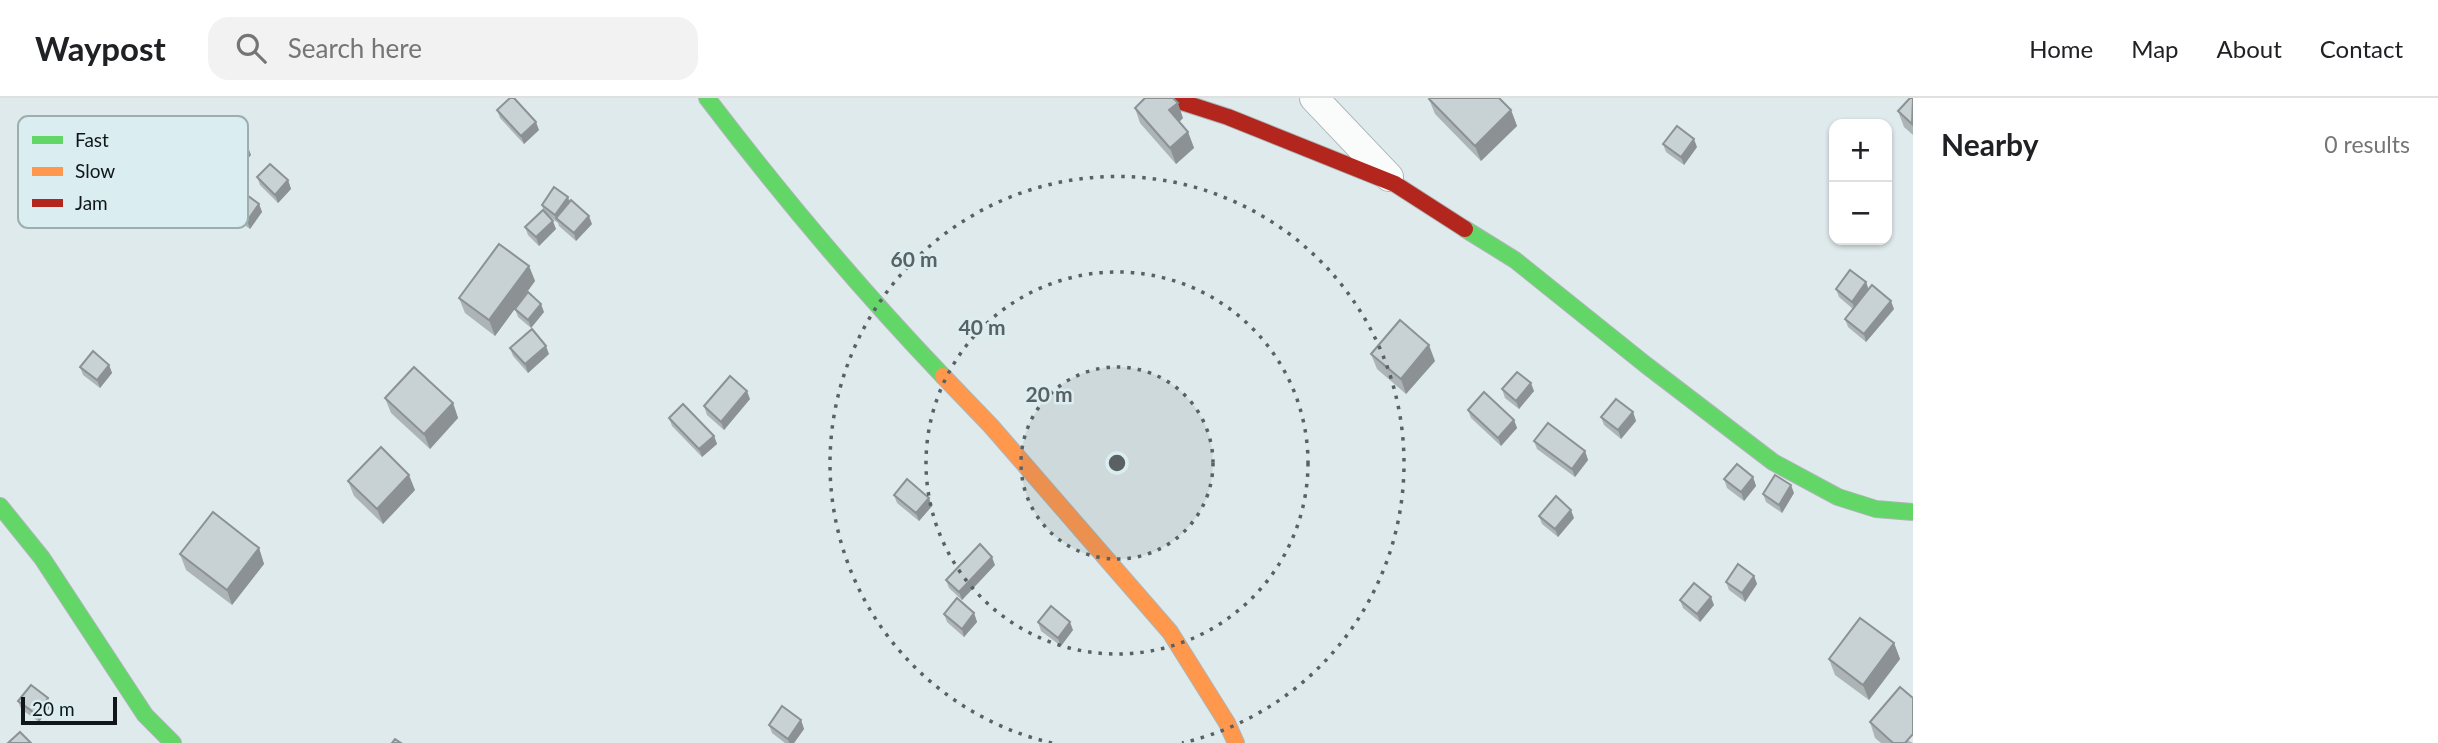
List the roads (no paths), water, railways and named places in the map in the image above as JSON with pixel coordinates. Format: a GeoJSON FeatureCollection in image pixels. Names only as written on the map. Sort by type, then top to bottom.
{"type":"FeatureCollection","features":[{"type":"Feature","properties":{"kind":"street"},"geometry":{"type":"LineString","coordinates":[[707,98],[776,188],[887,317],[991,426],[1170,632],[1227,723],[1236,743]]}},
{"type":"Feature","properties":{"kind":"street"},"geometry":{"type":"LineString","coordinates":[[1169,98],[1228,117],[1395,184],[1515,260],[1773,462],[1838,497],[1876,509],[1913,512]]}},
{"type":"Feature","properties":{"kind":"street"},"geometry":{"type":"LineString","coordinates":[[1314,98],[1395,184]]}},
{"type":"Feature","properties":{"kind":"street"},"geometry":{"type":"LineString","coordinates":[[0,506],[42,558],[145,715],[173,743]]}}]}
